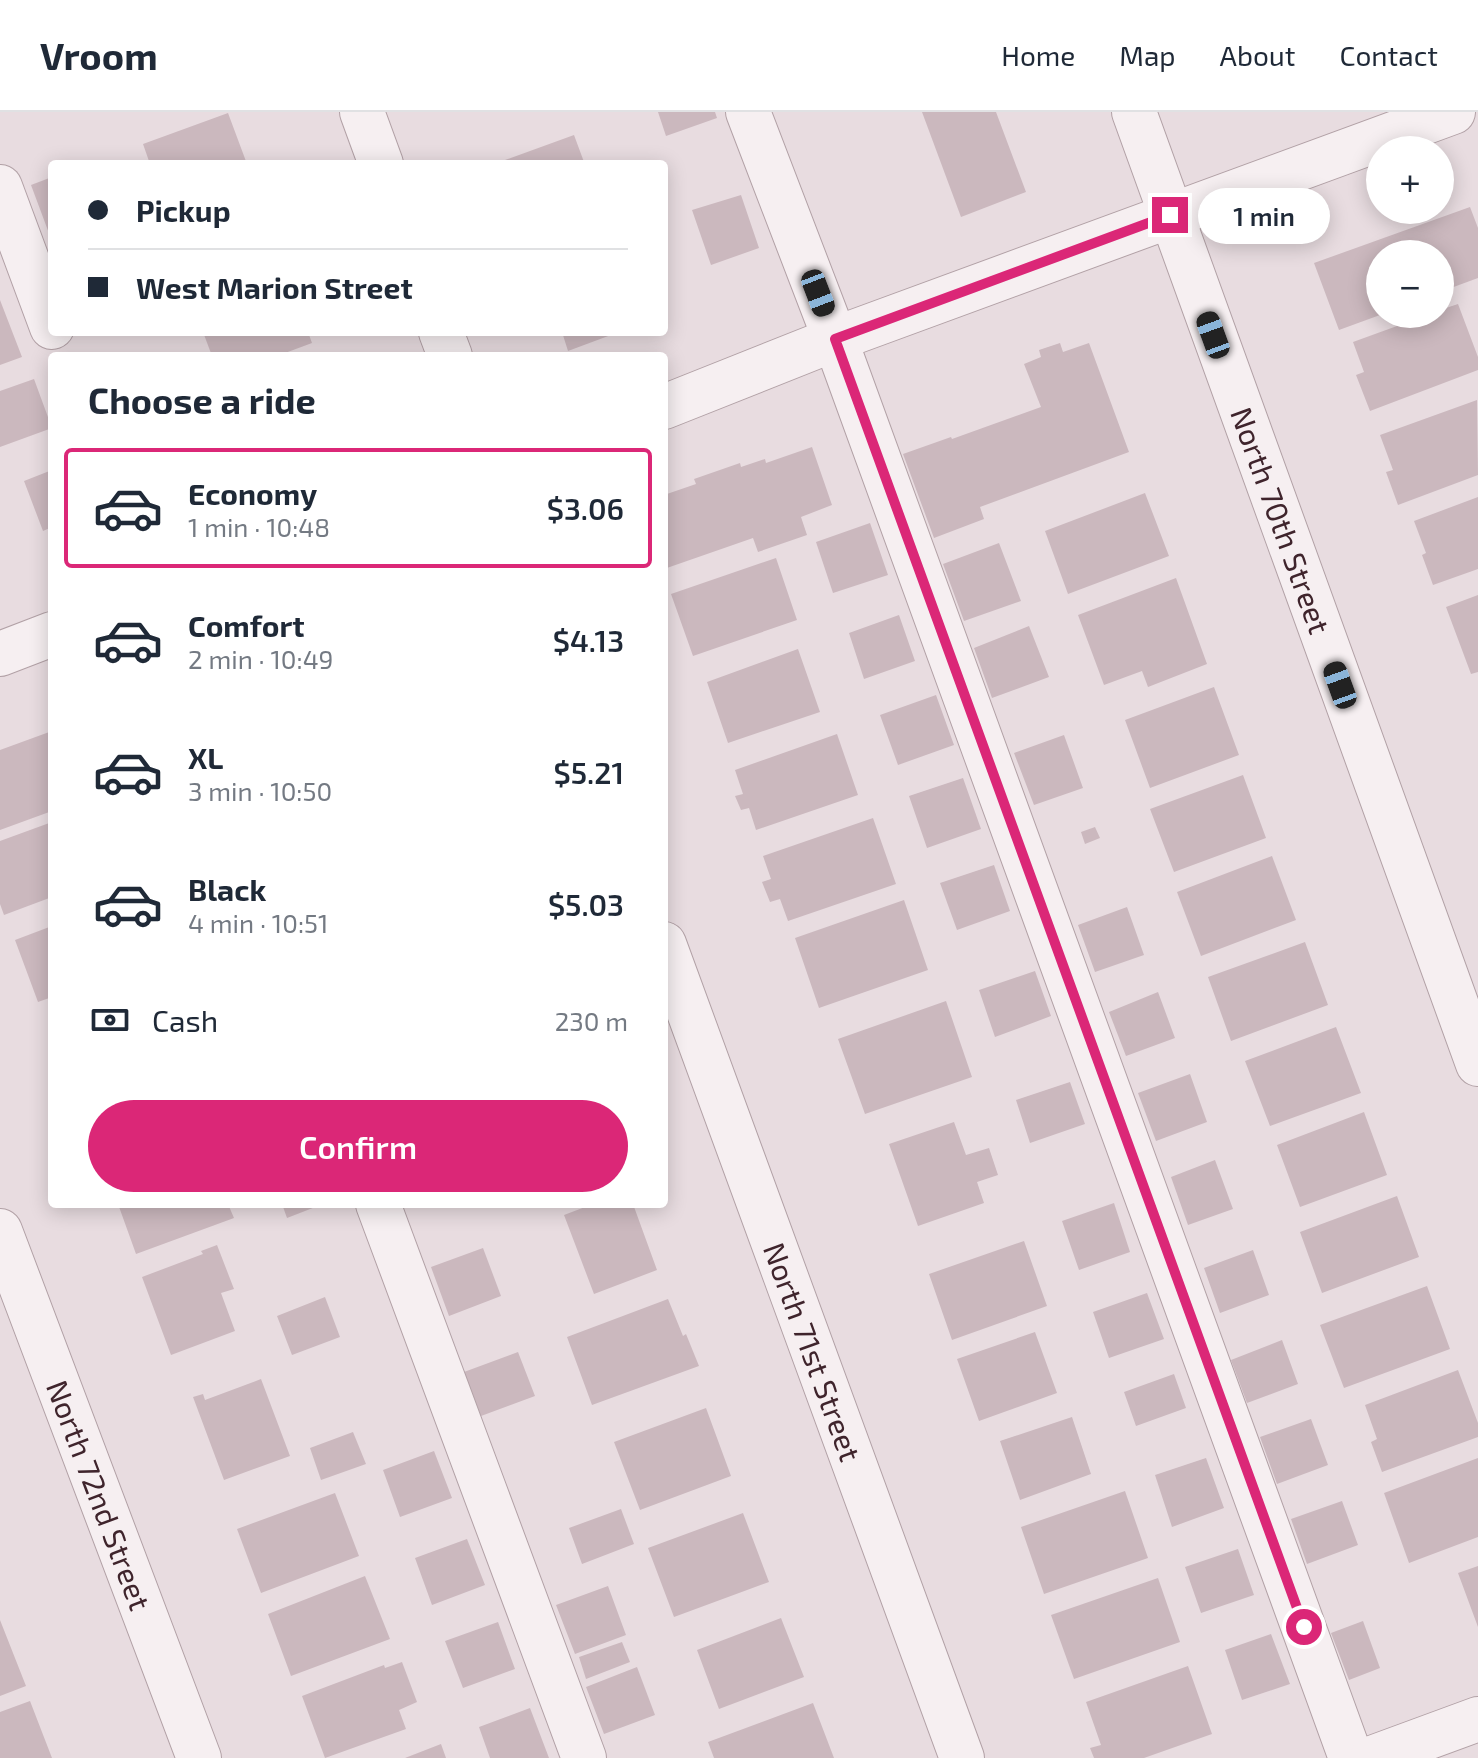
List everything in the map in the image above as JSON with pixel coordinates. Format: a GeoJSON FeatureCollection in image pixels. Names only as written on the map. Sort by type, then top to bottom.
{"type":"FeatureCollection","features":[{"type":"Feature","properties":{"kind":"street"},"geometry":{"type":"LineString","coordinates":[[362,112],[380,160]]}},
{"type":"Feature","properties":{"kind":"street"},"geometry":{"type":"LineString","coordinates":[[748,112],[835,339],[1351,1758]]}},
{"type":"Feature","properties":{"kind":"street","name":"North 70th Street"},"geometry":{"type":"LineString","coordinates":[[1134,112],[1478,1064]]}},
{"type":"Feature","properties":{"kind":"street"},"geometry":{"type":"LineString","coordinates":[[668,405],[835,339],[1453,112]]}},
{"type":"Feature","properties":{"kind":"street"},"geometry":{"type":"LineString","coordinates":[[0,187],[48,317]]}},
{"type":"Feature","properties":{"kind":"street"},"geometry":{"type":"LineString","coordinates":[[0,654],[48,636]]}},
{"type":"Feature","properties":{"kind":"street","name":"North 71st Street"},"geometry":{"type":"LineString","coordinates":[[668,955],[962,1758]]}},
{"type":"Feature","properties":{"kind":"street"},"geometry":{"type":"LineString","coordinates":[[379,1208],[584,1758]]}},
{"type":"Feature","properties":{"kind":"street","name":"North 72nd Street"},"geometry":{"type":"LineString","coordinates":[[0,1231],[199,1758]]}},
{"type":"Feature","properties":{"kind":"street"},"geometry":{"type":"LineString","coordinates":[[1372,1758],[1478,1719]]}},
{"type":"Feature","properties":{"kind":"building"},"geometry":{"type":"Polygon","coordinates":[[[658,112],[715,112],[717,118],[666,136],[658,112]]]}},
{"type":"Feature","properties":{"kind":"building"},"geometry":{"type":"Polygon","coordinates":[[[922,112],[996,112],[1026,192],[961,217],[922,112]]]}},
{"type":"Feature","properties":{"kind":"building"},"geometry":{"type":"Polygon","coordinates":[[[228,113],[246,160],[149,160],[143,144],[228,113]]]}},
{"type":"Feature","properties":{"kind":"building"},"geometry":{"type":"Polygon","coordinates":[[[574,135],[583,160],[505,160],[574,135]]]}},
{"type":"Feature","properties":{"kind":"building"},"geometry":{"type":"Polygon","coordinates":[[[48,179],[48,231],[31,185],[48,179]]]}},
{"type":"Feature","properties":{"kind":"building"},"geometry":{"type":"Polygon","coordinates":[[[741,195],[759,248],[711,265],[692,210],[741,195]]]}},
{"type":"Feature","properties":{"kind":"building"},"geometry":{"type":"Polygon","coordinates":[[[1470,207],[1478,228],[1478,278],[1454,287],[1454,240],[1378,240],[1423,224],[1454,224],[1454,213],[1470,207]]]}},
{"type":"Feature","properties":{"kind":"building"},"geometry":{"type":"Polygon","coordinates":[[[1366,244],[1366,320],[1339,330],[1314,263],[1366,244]]]}},
{"type":"Feature","properties":{"kind":"building"},"geometry":{"type":"Polygon","coordinates":[[[0,300],[22,357],[0,365],[0,300]]]}},
{"type":"Feature","properties":{"kind":"building"},"geometry":{"type":"Polygon","coordinates":[[[1458,304],[1478,357],[1478,370],[1370,411],[1356,375],[1364,372],[1353,342],[1392,328],[1454,328],[1454,305],[1458,304]]]}},
{"type":"Feature","properties":{"kind":"building"},"geometry":{"type":"Polygon","coordinates":[[[204,336],[309,336],[312,343],[288,352],[210,352],[204,336]]]}},
{"type":"Feature","properties":{"kind":"building"},"geometry":{"type":"Polygon","coordinates":[[[563,336],[608,336],[568,351],[563,336]]]}},
{"type":"Feature","properties":{"kind":"building"},"geometry":{"type":"Polygon","coordinates":[[[1060,343],[1063,352],[1089,343],[1129,452],[980,507],[984,519],[934,538],[903,454],[1041,407],[1024,364],[1041,357],[1039,350],[1060,343]]]}},
{"type":"Feature","properties":{"kind":"building"},"geometry":{"type":"Polygon","coordinates":[[[34,379],[48,417],[48,429],[0,447],[0,391],[34,379]]]}},
{"type":"Feature","properties":{"kind":"building"},"geometry":{"type":"Polygon","coordinates":[[[1477,400],[1478,475],[1398,505],[1386,472],[1393,470],[1380,435],[1477,400]]]}},
{"type":"Feature","properties":{"kind":"building"},"geometry":{"type":"Polygon","coordinates":[[[812,447],[832,505],[801,517],[807,535],[758,552],[753,538],[668,568],[668,494],[696,484],[694,479],[740,463],[741,467],[765,459],[766,463],[812,447]]]}},
{"type":"Feature","properties":{"kind":"building"},"geometry":{"type":"Polygon","coordinates":[[[48,472],[48,529],[43,531],[24,481],[48,472]]]}},
{"type":"Feature","properties":{"kind":"building"},"geometry":{"type":"Polygon","coordinates":[[[1145,493],[1169,556],[1068,594],[1045,531],[1145,493]]]}},
{"type":"Feature","properties":{"kind":"building"},"geometry":{"type":"Polygon","coordinates":[[[1478,497],[1478,569],[1433,585],[1414,521],[1478,497]]]}},
{"type":"Feature","properties":{"kind":"building"},"geometry":{"type":"Polygon","coordinates":[[[870,523],[888,575],[833,593],[816,542],[870,523]]]}},
{"type":"Feature","properties":{"kind":"building"},"geometry":{"type":"Polygon","coordinates":[[[999,543],[1021,601],[964,621],[943,564],[999,543]]]}},
{"type":"Feature","properties":{"kind":"building"},"geometry":{"type":"Polygon","coordinates":[[[776,558],[797,620],[693,656],[671,594],[776,558]]]}},
{"type":"Feature","properties":{"kind":"building"},"geometry":{"type":"Polygon","coordinates":[[[1176,578],[1207,664],[1148,687],[1142,671],[1104,685],[1078,615],[1176,578]]]}},
{"type":"Feature","properties":{"kind":"building"},"geometry":{"type":"Polygon","coordinates":[[[1478,595],[1478,672],[1471,674],[1446,607],[1478,595]]]}},
{"type":"Feature","properties":{"kind":"building"},"geometry":{"type":"Polygon","coordinates":[[[899,615],[915,661],[864,679],[849,633],[899,615]]]}},
{"type":"Feature","properties":{"kind":"building"},"geometry":{"type":"Polygon","coordinates":[[[1029,626],[1049,677],[992,698],[974,648],[1029,626]]]}},
{"type":"Feature","properties":{"kind":"building"},"geometry":{"type":"Polygon","coordinates":[[[798,649],[820,712],[728,743],[707,682],[798,649]]]}},
{"type":"Feature","properties":{"kind":"building"},"geometry":{"type":"Polygon","coordinates":[[[1214,687],[1239,755],[1150,788],[1125,720],[1214,687]]]}},
{"type":"Feature","properties":{"kind":"building"},"geometry":{"type":"Polygon","coordinates":[[[936,695],[954,745],[898,765],[880,715],[936,695]]]}},
{"type":"Feature","properties":{"kind":"building"},"geometry":{"type":"Polygon","coordinates":[[[48,732],[48,812],[0,830],[0,750],[48,732]]]}},
{"type":"Feature","properties":{"kind":"building"},"geometry":{"type":"Polygon","coordinates":[[[837,734],[858,795],[756,830],[749,808],[741,810],[735,796],[743,794],[735,770],[837,734]]]}},
{"type":"Feature","properties":{"kind":"building"},"geometry":{"type":"Polygon","coordinates":[[[1064,735],[1083,788],[1034,805],[1014,753],[1064,735]]]}},
{"type":"Feature","properties":{"kind":"building"},"geometry":{"type":"Polygon","coordinates":[[[1243,775],[1266,838],[1174,872],[1150,809],[1243,775]]]}},
{"type":"Feature","properties":{"kind":"building"},"geometry":{"type":"Polygon","coordinates":[[[963,778],[981,829],[927,848],[909,796],[963,778]]]}},
{"type":"Feature","properties":{"kind":"building"},"geometry":{"type":"Polygon","coordinates":[[[873,818],[896,884],[788,921],[780,899],[770,902],[762,882],[771,879],[763,856],[873,818]]]}},
{"type":"Feature","properties":{"kind":"building"},"geometry":{"type":"Polygon","coordinates":[[[48,823],[48,898],[4,915],[0,904],[0,841],[48,823]]]}},
{"type":"Feature","properties":{"kind":"building"},"geometry":{"type":"Polygon","coordinates":[[[1095,827],[1100,838],[1085,844],[1081,832],[1095,827]]]}},
{"type":"Feature","properties":{"kind":"building"},"geometry":{"type":"Polygon","coordinates":[[[1272,856],[1296,920],[1201,956],[1177,892],[1272,856]]]}},
{"type":"Feature","properties":{"kind":"building"},"geometry":{"type":"Polygon","coordinates":[[[994,865],[1010,911],[957,930],[940,883],[994,865]]]}},
{"type":"Feature","properties":{"kind":"building"},"geometry":{"type":"Polygon","coordinates":[[[904,900],[928,970],[819,1008],[795,938],[904,900]]]}},
{"type":"Feature","properties":{"kind":"building"},"geometry":{"type":"Polygon","coordinates":[[[1127,907],[1144,955],[1095,972],[1078,925],[1127,907]]]}},
{"type":"Feature","properties":{"kind":"building"},"geometry":{"type":"Polygon","coordinates":[[[48,928],[48,998],[38,1002],[15,940],[48,928]]]}},
{"type":"Feature","properties":{"kind":"building"},"geometry":{"type":"Polygon","coordinates":[[[1305,942],[1328,1005],[1231,1041],[1208,977],[1305,942]]]}},
{"type":"Feature","properties":{"kind":"building"},"geometry":{"type":"Polygon","coordinates":[[[1035,971],[1051,1016],[995,1037],[979,990],[1035,971]]]}},
{"type":"Feature","properties":{"kind":"building"},"geometry":{"type":"Polygon","coordinates":[[[1158,992],[1175,1038],[1126,1056],[1109,1012],[1158,992]]]}},
{"type":"Feature","properties":{"kind":"building"},"geometry":{"type":"Polygon","coordinates":[[[946,1001],[972,1077],[865,1114],[838,1039],[946,1001]]]}},
{"type":"Feature","properties":{"kind":"building"},"geometry":{"type":"Polygon","coordinates":[[[1336,1027],[1361,1093],[1270,1126],[1245,1061],[1336,1027]]]}},
{"type":"Feature","properties":{"kind":"building"},"geometry":{"type":"Polygon","coordinates":[[[1190,1074],[1207,1122],[1156,1141],[1138,1093],[1190,1074]]]}},
{"type":"Feature","properties":{"kind":"building"},"geometry":{"type":"Polygon","coordinates":[[[1070,1082],[1085,1124],[1030,1143],[1016,1100],[1070,1082]]]}},
{"type":"Feature","properties":{"kind":"building"},"geometry":{"type":"Polygon","coordinates":[[[1364,1112],[1387,1175],[1300,1207],[1277,1145],[1364,1112]]]}},
{"type":"Feature","properties":{"kind":"building"},"geometry":{"type":"Polygon","coordinates":[[[954,1122],[966,1155],[989,1148],[998,1175],[977,1182],[984,1203],[918,1226],[889,1144],[954,1122]]]}},
{"type":"Feature","properties":{"kind":"building"},"geometry":{"type":"Polygon","coordinates":[[[1215,1160],[1233,1209],[1188,1225],[1171,1177],[1215,1160]]]}},
{"type":"Feature","properties":{"kind":"building"},"geometry":{"type":"Polygon","coordinates":[[[1397,1196],[1419,1257],[1322,1293],[1300,1232],[1397,1196]]]}},
{"type":"Feature","properties":{"kind":"building"},"geometry":{"type":"Polygon","coordinates":[[[1114,1203],[1130,1252],[1079,1270],[1062,1221],[1114,1203]]]}},
{"type":"Feature","properties":{"kind":"building"},"geometry":{"type":"Polygon","coordinates":[[[119,1208],[230,1208],[234,1218],[136,1254],[119,1208]]]}},
{"type":"Feature","properties":{"kind":"building"},"geometry":{"type":"Polygon","coordinates":[[[283,1208],[313,1208],[287,1218],[283,1208]]]}},
{"type":"Feature","properties":{"kind":"building"},"geometry":{"type":"Polygon","coordinates":[[[582,1208],[634,1208],[657,1270],[594,1294],[564,1215],[582,1208]]]}},
{"type":"Feature","properties":{"kind":"building"},"geometry":{"type":"Polygon","coordinates":[[[1024,1241],[1047,1306],[952,1340],[929,1274],[1024,1241]]]}},
{"type":"Feature","properties":{"kind":"building"},"geometry":{"type":"Polygon","coordinates":[[[217,1245],[234,1289],[221,1293],[235,1331],[171,1355],[142,1277],[203,1254],[201,1251],[217,1245]]]}},
{"type":"Feature","properties":{"kind":"building"},"geometry":{"type":"Polygon","coordinates":[[[483,1248],[501,1296],[449,1316],[431,1267],[483,1248]]]}},
{"type":"Feature","properties":{"kind":"building"},"geometry":{"type":"Polygon","coordinates":[[[1253,1250],[1269,1295],[1220,1313],[1204,1268],[1253,1250]]]}},
{"type":"Feature","properties":{"kind":"building"},"geometry":{"type":"Polygon","coordinates":[[[1427,1286],[1450,1349],[1344,1388],[1320,1325],[1427,1286]]]}},
{"type":"Feature","properties":{"kind":"building"},"geometry":{"type":"Polygon","coordinates":[[[1147,1293],[1164,1339],[1109,1358],[1093,1312],[1147,1293]]]}},
{"type":"Feature","properties":{"kind":"building"},"geometry":{"type":"Polygon","coordinates":[[[325,1297],[340,1337],[292,1355],[277,1316],[325,1297]]]}},
{"type":"Feature","properties":{"kind":"building"},"geometry":{"type":"Polygon","coordinates":[[[668,1299],[699,1366],[592,1405],[567,1337],[668,1299]]]}},
{"type":"Feature","properties":{"kind":"building"},"geometry":{"type":"Polygon","coordinates":[[[1035,1332],[1057,1393],[979,1421],[957,1359],[1035,1332]]]}},
{"type":"Feature","properties":{"kind":"building"},"geometry":{"type":"Polygon","coordinates":[[[1282,1340],[1298,1384],[1247,1403],[1231,1360],[1282,1340]]]}},
{"type":"Feature","properties":{"kind":"building"},"geometry":{"type":"Polygon","coordinates":[[[518,1352],[535,1396],[481,1416],[464,1372],[518,1352]]]}},
{"type":"Feature","properties":{"kind":"building"},"geometry":{"type":"Polygon","coordinates":[[[1458,1370],[1478,1423],[1478,1437],[1382,1472],[1371,1442],[1377,1439],[1365,1405],[1458,1370]]]}},
{"type":"Feature","properties":{"kind":"building"},"geometry":{"type":"Polygon","coordinates":[[[1174,1374],[1186,1408],[1136,1426],[1124,1392],[1174,1374]]]}},
{"type":"Feature","properties":{"kind":"building"},"geometry":{"type":"Polygon","coordinates":[[[261,1379],[290,1456],[224,1480],[193,1397],[203,1394],[205,1400],[261,1379]]]}},
{"type":"Feature","properties":{"kind":"building"},"geometry":{"type":"Polygon","coordinates":[[[706,1408],[731,1476],[640,1510],[614,1442],[706,1408]]]}},
{"type":"Feature","properties":{"kind":"building"},"geometry":{"type":"Polygon","coordinates":[[[1072,1417],[1091,1474],[1020,1500],[1000,1441],[1072,1417]]]}},
{"type":"Feature","properties":{"kind":"building"},"geometry":{"type":"Polygon","coordinates":[[[1311,1419],[1328,1465],[1277,1484],[1260,1437],[1311,1419]]]}},
{"type":"Feature","properties":{"kind":"building"},"geometry":{"type":"Polygon","coordinates":[[[353,1432],[366,1464],[321,1480],[310,1448],[353,1432]]]}},
{"type":"Feature","properties":{"kind":"building"},"geometry":{"type":"Polygon","coordinates":[[[434,1451],[452,1498],[400,1517],[383,1470],[434,1451]]]}},
{"type":"Feature","properties":{"kind":"building"},"geometry":{"type":"Polygon","coordinates":[[[1206,1458],[1224,1508],[1172,1527],[1155,1475],[1206,1458]]]}},
{"type":"Feature","properties":{"kind":"building"},"geometry":{"type":"Polygon","coordinates":[[[1478,1458],[1478,1537],[1409,1563],[1384,1493],[1478,1458]]]}},
{"type":"Feature","properties":{"kind":"building"},"geometry":{"type":"Polygon","coordinates":[[[1125,1491],[1148,1558],[1044,1594],[1021,1527],[1125,1491]]]}},
{"type":"Feature","properties":{"kind":"building"},"geometry":{"type":"Polygon","coordinates":[[[335,1493],[359,1556],[261,1593],[237,1529],[335,1493]]]}},
{"type":"Feature","properties":{"kind":"building"},"geometry":{"type":"Polygon","coordinates":[[[1342,1501],[1358,1545],[1307,1564],[1291,1519],[1342,1501]]]}},
{"type":"Feature","properties":{"kind":"building"},"geometry":{"type":"Polygon","coordinates":[[[621,1509],[634,1544],[582,1564],[569,1528],[621,1509]]]}},
{"type":"Feature","properties":{"kind":"building"},"geometry":{"type":"Polygon","coordinates":[[[743,1513],[769,1582],[674,1617],[648,1548],[743,1513]]]}},
{"type":"Feature","properties":{"kind":"building"},"geometry":{"type":"Polygon","coordinates":[[[467,1539],[485,1585],[432,1605],[415,1558],[467,1539]]]}},
{"type":"Feature","properties":{"kind":"building"},"geometry":{"type":"Polygon","coordinates":[[[1238,1549],[1254,1595],[1201,1613],[1185,1567],[1238,1549]]]}},
{"type":"Feature","properties":{"kind":"building"},"geometry":{"type":"Polygon","coordinates":[[[1478,1566],[1478,1627],[1458,1573],[1478,1566]]]}},
{"type":"Feature","properties":{"kind":"building"},"geometry":{"type":"Polygon","coordinates":[[[365,1576],[390,1639],[291,1676],[268,1614],[365,1576]]]}},
{"type":"Feature","properties":{"kind":"building"},"geometry":{"type":"Polygon","coordinates":[[[1158,1578],[1180,1642],[1074,1679],[1051,1615],[1158,1578]]]}},
{"type":"Feature","properties":{"kind":"building"},"geometry":{"type":"Polygon","coordinates":[[[608,1586],[626,1635],[575,1654],[556,1605],[608,1586]]]}},
{"type":"Feature","properties":{"kind":"building"},"geometry":{"type":"Polygon","coordinates":[[[781,1618],[804,1677],[719,1709],[697,1650],[781,1618]]]}},
{"type":"Feature","properties":{"kind":"building"},"geometry":{"type":"Polygon","coordinates":[[[0,1620],[26,1686],[0,1696],[0,1620]]]}},
{"type":"Feature","properties":{"kind":"building"},"geometry":{"type":"Polygon","coordinates":[[[1363,1621],[1380,1668],[1349,1680],[1331,1633],[1363,1621]]]}},
{"type":"Feature","properties":{"kind":"building"},"geometry":{"type":"Polygon","coordinates":[[[498,1622],[515,1669],[463,1688],[445,1641],[498,1622]]]}},
{"type":"Feature","properties":{"kind":"building"},"geometry":{"type":"Polygon","coordinates":[[[1271,1634],[1290,1684],[1242,1700],[1225,1650],[1271,1634]]]}},
{"type":"Feature","properties":{"kind":"building"},"geometry":{"type":"Polygon","coordinates":[[[622,1642],[630,1662],[586,1679],[579,1657],[622,1642]]]}},
{"type":"Feature","properties":{"kind":"building"},"geometry":{"type":"Polygon","coordinates":[[[402,1662],[417,1702],[399,1710],[406,1729],[325,1758],[302,1696],[384,1665],[385,1668],[402,1662]]]}},
{"type":"Feature","properties":{"kind":"building"},"geometry":{"type":"Polygon","coordinates":[[[1188,1666],[1212,1734],[1144,1758],[1094,1758],[1090,1748],[1101,1745],[1086,1702],[1188,1666]]]}},
{"type":"Feature","properties":{"kind":"building"},"geometry":{"type":"Polygon","coordinates":[[[637,1667],[655,1715],[604,1734],[586,1687],[637,1667]]]}},
{"type":"Feature","properties":{"kind":"building"},"geometry":{"type":"Polygon","coordinates":[[[30,1701],[52,1758],[0,1758],[0,1712],[30,1701]]]}},
{"type":"Feature","properties":{"kind":"building"},"geometry":{"type":"Polygon","coordinates":[[[813,1703],[834,1758],[714,1758],[708,1742],[813,1703]]]}},
{"type":"Feature","properties":{"kind":"building"},"geometry":{"type":"Polygon","coordinates":[[[530,1708],[549,1758],[490,1758],[479,1727],[530,1708]]]}},
{"type":"Feature","properties":{"kind":"building"},"geometry":{"type":"Polygon","coordinates":[[[441,1744],[446,1758],[405,1758],[441,1744]]]}},
{"type":"Feature","properties":{"kind":"route"},"geometry":{"type":"LineString","coordinates":[[1170,215],[835,339],[1304,1627]]}}]}
